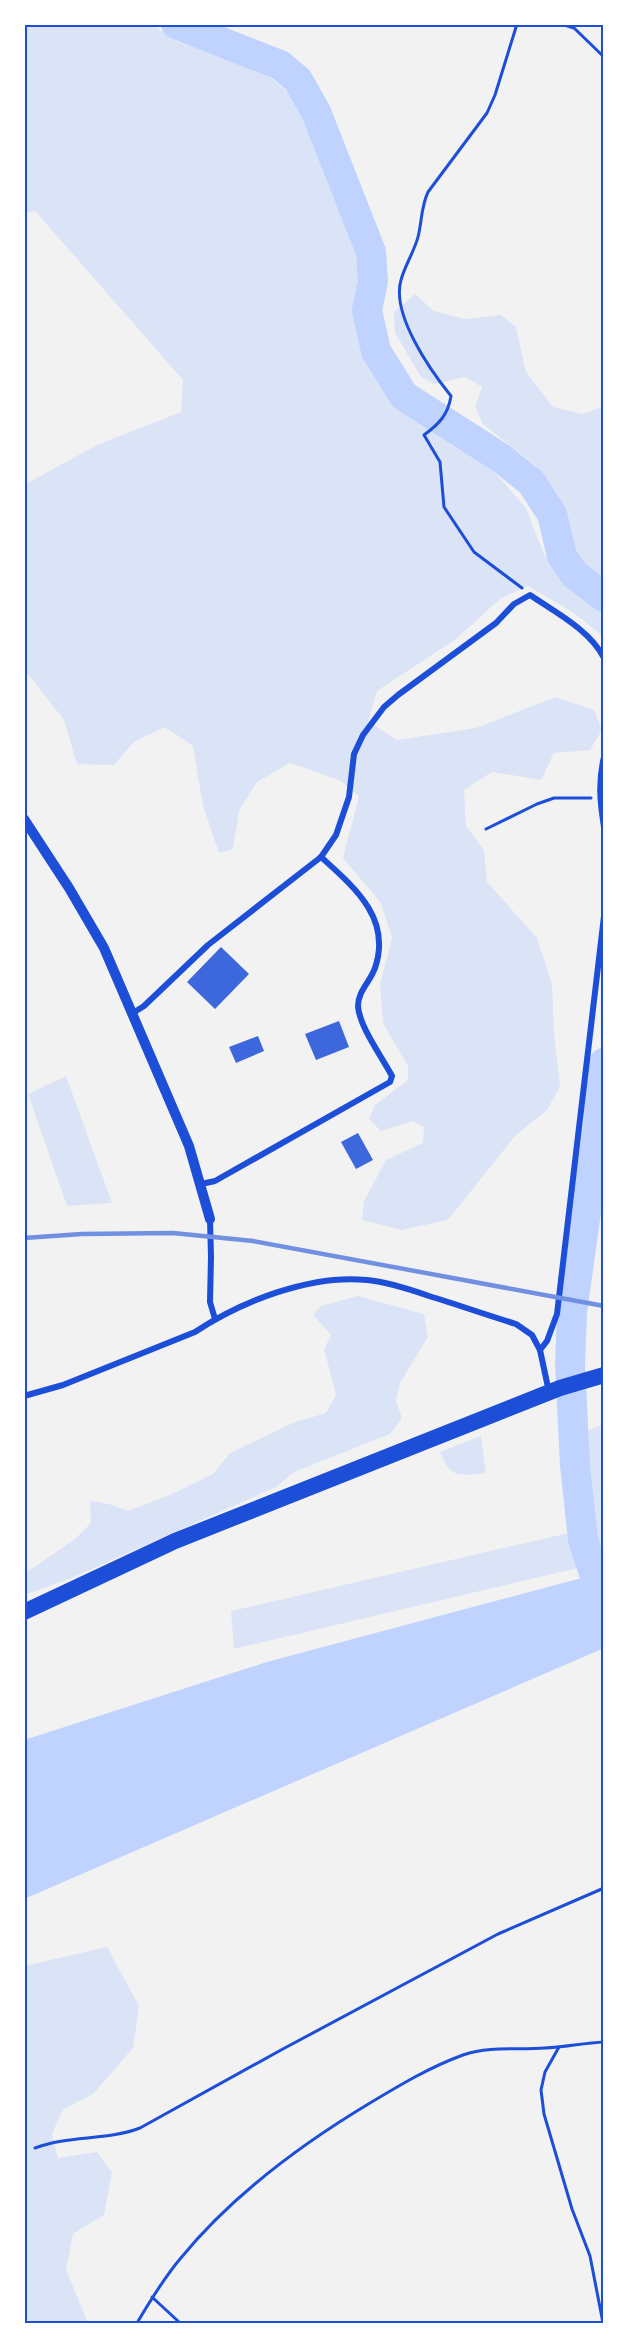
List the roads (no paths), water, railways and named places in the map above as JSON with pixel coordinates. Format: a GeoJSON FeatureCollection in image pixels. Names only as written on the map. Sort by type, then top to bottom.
{"type":"FeatureCollection","features":[{"type":"Feature","properties":{"kind":"highway"},"geometry":{"type":"LineString","coordinates":[[24,1612],[175,1541],[555,1390],[598,1377]]}},
{"type":"Feature","properties":{"kind":"street"},"geometry":{"type":"LineString","coordinates":[[133,1013],[144,1006],[208,945],[321,857],[336,835],[349,797],[354,754],[363,735],[384,707],[496,623],[514,604],[530,595],[581,631],[599,649],[604,658]]}},
{"type":"Feature","properties":{"kind":"street"},"geometry":{"type":"LineString","coordinates":[[604,757],[599,778],[599,798],[604,827]]}},
{"type":"Feature","properties":{"kind":"street"},"geometry":{"type":"LineString","coordinates":[[24,819],[69,888],[104,948],[189,1146],[210,1220],[212,1257],[210,1302],[215,1319]]}},
{"type":"Feature","properties":{"kind":"street"},"geometry":{"type":"LineString","coordinates":[[201,1184],[215,1181],[390,1082],[392,1076],[360,1018],[358,1005],[361,993],[375,968],[378,928],[370,908],[350,884],[321,857]]}},
{"type":"Feature","properties":{"kind":"street"},"geometry":{"type":"LineString","coordinates":[[540,1350],[547,1341],[557,1314],[604,916]]}},
{"type":"Feature","properties":{"kind":"street"},"geometry":{"type":"LineString","coordinates":[[24,1396],[63,1385],[195,1332],[215,1319],[306,1284],[339,1278],[393,1284],[516,1324],[532,1335],[555,1390]]}},
{"type":"Feature","properties":{"kind":"water"},"geometry":{"type":"Polygon","coordinates":[[[604,1572],[604,1648],[24,1899],[24,1740],[267,1662],[604,1572]]]}},
{"type":"Feature","properties":{"kind":"waterway"},"geometry":{"type":"LineString","coordinates":[[176,24],[280,65],[298,80],[316,112],[371,252],[373,281],[367,310],[376,351],[404,396],[501,458],[531,482],[552,514],[562,556],[574,574],[604,597]]}},
{"type":"Feature","properties":{"kind":"waterway"},"geometry":{"type":"LineString","coordinates":[[604,1063],[598,1126],[572,1312],[570,1365],[575,1465],[583,1539],[604,1605]]}},
{"type":"Feature","properties":{"kind":"railway"},"geometry":{"type":"LineString","coordinates":[[24,1238],[82,1234],[173,1233],[253,1241],[604,1306]]}}]}
